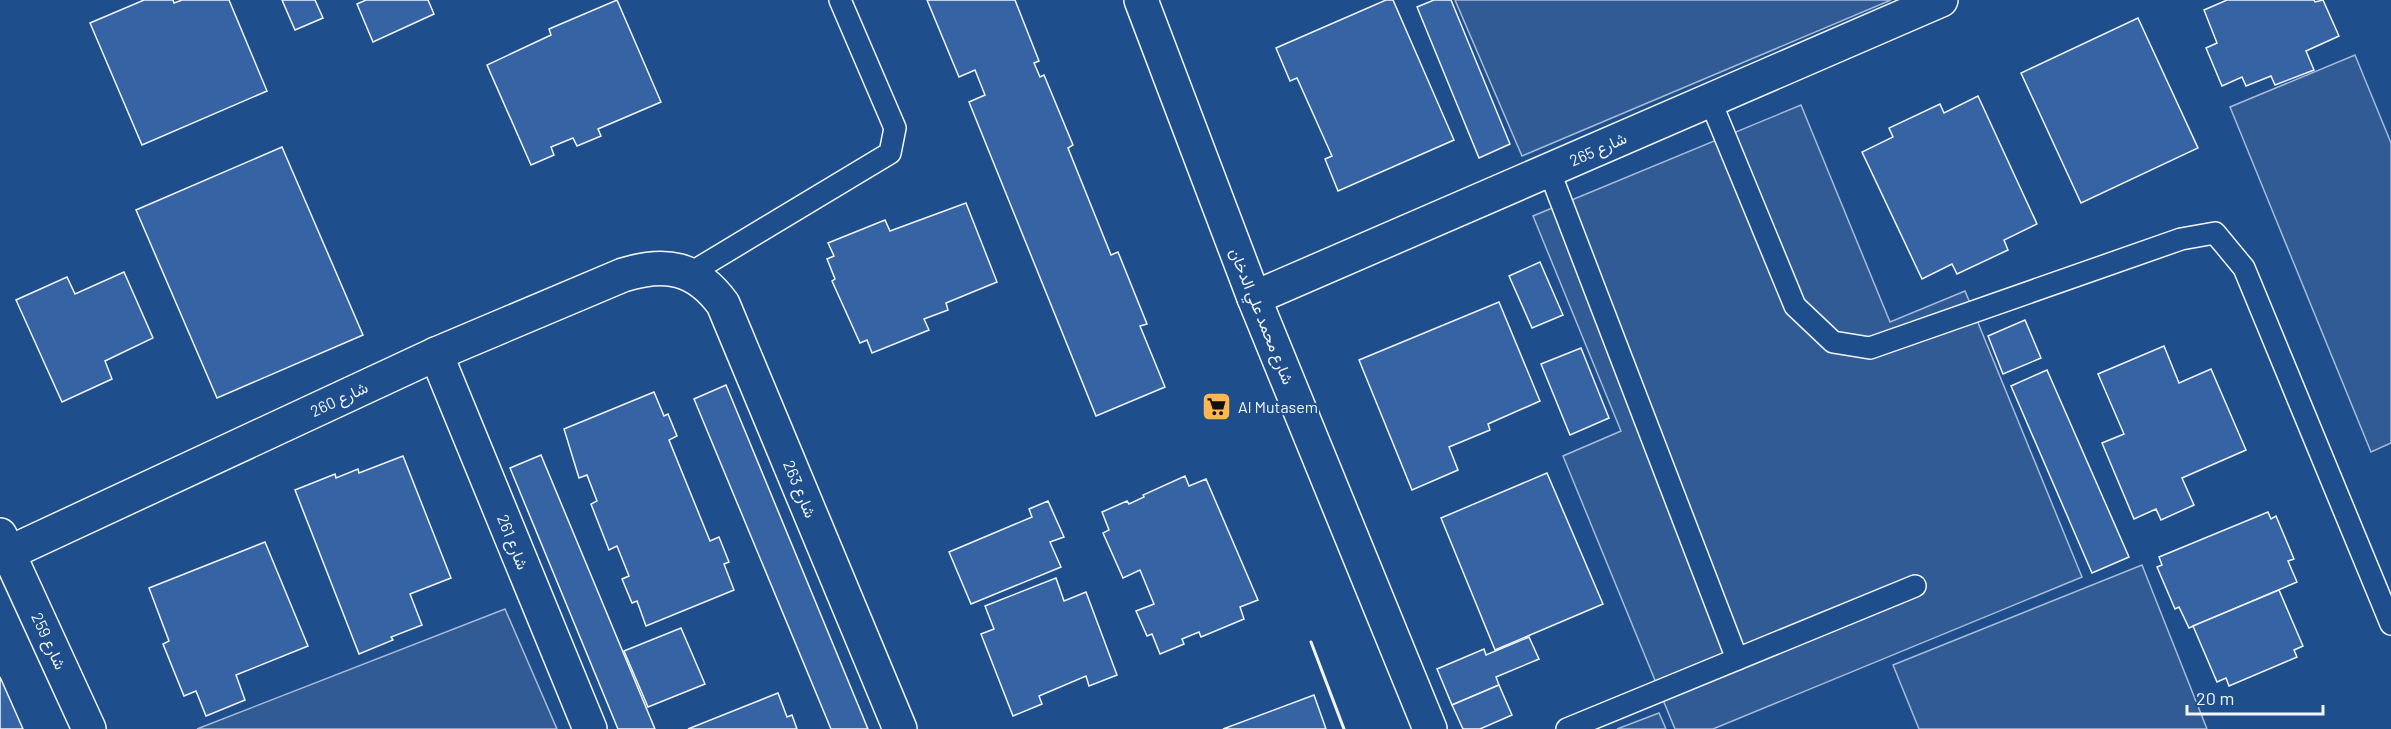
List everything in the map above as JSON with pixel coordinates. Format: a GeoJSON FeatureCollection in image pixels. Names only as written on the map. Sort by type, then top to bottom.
{"type":"FeatureCollection","features":[{"type":"Feature","properties":{"kind":"street","name":"شارع محمد علي الدخان"},"geometry":{"type":"LineString","coordinates":[[1141,0],[1254,298],[1430,729]]}},
{"type":"Feature","properties":{"kind":"street","name":"شارع 265"},"geometry":{"type":"LineString","coordinates":[[1254,298],[1941,0]]}},
{"type":"Feature","properties":{"kind":"street","name":"شارع 260"},"geometry":{"type":"LineString","coordinates":[[3,549],[436,354],[623,275],[653,267],[682,272]]}},
{"type":"Feature","properties":{"kind":"street","name":"شارع 263"},"geometry":{"type":"LineString","coordinates":[[682,272],[708,286],[723,304],[900,729]]}},
{"type":"Feature","properties":{"kind":"street","name":"شارع 261"},"geometry":{"type":"LineString","coordinates":[[436,354],[590,729]]}},
{"type":"Feature","properties":{"kind":"street","name":"شارع 259"},"geometry":{"type":"LineString","coordinates":[[3,549],[89,729]]}},
{"type":"Feature","properties":{"kind":"lane"},"geometry":{"type":"LineString","coordinates":[[682,272],[890,153],[895,128],[840,0]]}},
{"type":"Feature","properties":{"kind":"lane"},"geometry":{"type":"LineString","coordinates":[[1710,100],[1796,306],[1833,342],[1870,348],[2181,240],[2215,233],[2244,268],[2391,624]]}},
{"type":"Feature","properties":{"kind":"lane"},"geometry":{"type":"LineString","coordinates":[[1549,170],[1737,659]]}},
{"type":"Feature","properties":{"kind":"lane"},"geometry":{"type":"LineString","coordinates":[[1567,729],[1915,586]]}},
{"type":"Feature","properties":{"kind":"shaded area"},"geometry":{"type":"Polygon","coordinates":[[[1455,0],[1891,0],[1522,156],[1455,0]]]}},
{"type":"Feature","properties":{"kind":"shaded area"},"geometry":{"type":"Polygon","coordinates":[[[2355,55],[2391,143],[2391,443],[2371,452],[2230,107],[2355,55]]]}},
{"type":"Feature","properties":{"kind":"shaded area"},"geometry":{"type":"Polygon","coordinates":[[[1801,105],[1890,322],[1965,291],[2082,577],[1713,729],[1675,729],[1563,456],[1621,431],[1533,216],[1801,105]]]}},
{"type":"Feature","properties":{"kind":"shaded area"},"geometry":{"type":"Polygon","coordinates":[[[2142,565],[2207,729],[1919,729],[1893,665],[2142,565]]]}},
{"type":"Feature","properties":{"kind":"shaded area"},"geometry":{"type":"Polygon","coordinates":[[[505,609],[557,729],[197,729],[505,609]]]}},
{"type":"Feature","properties":{"kind":"shaded area"},"geometry":{"type":"Polygon","coordinates":[[[1659,713],[1666,729],[1617,729],[1659,713]]]}},
{"type":"Feature","properties":{"kind":"building"},"geometry":{"type":"Polygon","coordinates":[[[144,0],[173,0],[174,3],[182,0],[229,0],[267,91],[142,145],[90,23],[144,0]]]}},
{"type":"Feature","properties":{"kind":"building"},"geometry":{"type":"Polygon","coordinates":[[[282,0],[315,0],[323,18],[295,30],[282,0]]]}},
{"type":"Feature","properties":{"kind":"building"},"geometry":{"type":"Polygon","coordinates":[[[366,0],[428,0],[434,14],[373,42],[357,4],[366,0]]]}},
{"type":"Feature","properties":{"kind":"building"},"geometry":{"type":"Polygon","coordinates":[[[617,0],[661,102],[598,129],[601,136],[577,146],[573,138],[551,147],[554,155],[531,165],[487,65],[551,35],[549,29],[617,0]]]}},
{"type":"Feature","properties":{"kind":"building"},"geometry":{"type":"Polygon","coordinates":[[[927,0],[1015,0],[1039,61],[1034,63],[1040,77],[1044,75],[1073,145],[1068,148],[1111,255],[1118,252],[1147,324],[1140,326],[1165,387],[1096,416],[969,102],[985,95],[975,70],[959,77],[927,0]]]}},
{"type":"Feature","properties":{"kind":"building"},"geometry":{"type":"Polygon","coordinates":[[[1386,0],[1393,0],[1454,140],[1338,191],[1325,159],[1332,156],[1297,78],[1290,81],[1276,48],[1386,0]]]}},
{"type":"Feature","properties":{"kind":"building"},"geometry":{"type":"Polygon","coordinates":[[[1434,0],[1451,0],[1510,144],[1479,158],[1417,7],[1434,0]]]}},
{"type":"Feature","properties":{"kind":"building"},"geometry":{"type":"Polygon","coordinates":[[[2227,0],[2314,0],[2315,2],[2323,0],[2339,36],[2306,51],[2314,70],[2275,85],[2271,76],[2246,86],[2242,77],[2222,86],[2206,48],[2217,43],[2204,10],[2227,0]]]}},
{"type":"Feature","properties":{"kind":"building"},"geometry":{"type":"Polygon","coordinates":[[[2138,18],[2198,148],[2081,203],[2021,73],[2138,18]]]}},
{"type":"Feature","properties":{"kind":"building"},"geometry":{"type":"Polygon","coordinates":[[[1978,96],[2037,224],[2004,240],[2008,250],[1957,274],[1952,264],[1922,279],[1862,152],[1893,137],[1889,128],[1940,104],[1944,113],[1978,96]]]}},
{"type":"Feature","properties":{"kind":"building"},"geometry":{"type":"Polygon","coordinates":[[[282,147],[363,335],[217,398],[136,210],[282,147]]]}},
{"type":"Feature","properties":{"kind":"building"},"geometry":{"type":"Polygon","coordinates":[[[966,203],[997,282],[946,303],[948,310],[924,319],[929,330],[872,353],[867,340],[860,343],[832,281],[835,279],[827,259],[834,256],[828,243],[885,220],[890,231],[966,203]]]}},
{"type":"Feature","properties":{"kind":"building"},"geometry":{"type":"Polygon","coordinates":[[[1540,262],[1563,315],[1532,328],[1509,276],[1540,262]]]}},
{"type":"Feature","properties":{"kind":"building"},"geometry":{"type":"Polygon","coordinates":[[[124,272],[153,338],[105,361],[112,379],[62,402],[16,300],[67,277],[75,294],[124,272]]]}},
{"type":"Feature","properties":{"kind":"building"},"geometry":{"type":"Polygon","coordinates":[[[1499,302],[1540,401],[1488,424],[1490,430],[1449,447],[1458,470],[1412,490],[1359,360],[1499,302]]]}},
{"type":"Feature","properties":{"kind":"building"},"geometry":{"type":"Polygon","coordinates":[[[2025,320],[2041,358],[2003,374],[1988,336],[2025,320]]]}},
{"type":"Feature","properties":{"kind":"building"},"geometry":{"type":"Polygon","coordinates":[[[2164,346],[2179,383],[2211,369],[2246,450],[2182,478],[2194,505],[2161,520],[2156,509],[2134,519],[2102,443],[2124,434],[2098,374],[2164,346]]]}},
{"type":"Feature","properties":{"kind":"building"},"geometry":{"type":"Polygon","coordinates":[[[1581,348],[1609,418],[1570,435],[1541,364],[1581,348]]]}},
{"type":"Feature","properties":{"kind":"building"},"geometry":{"type":"Polygon","coordinates":[[[2047,370],[2129,557],[2092,573],[2011,386],[2047,370]]]}},
{"type":"Feature","properties":{"kind":"building"},"geometry":{"type":"Polygon","coordinates":[[[726,385],[868,729],[831,729],[694,399],[726,385]]]}},
{"type":"Feature","properties":{"kind":"building"},"geometry":{"type":"Polygon","coordinates":[[[654,392],[664,416],[668,414],[677,436],[669,440],[710,541],[719,537],[729,562],[724,564],[734,590],[646,626],[637,601],[632,603],[622,579],[629,576],[617,546],[609,550],[591,504],[597,501],[587,475],[579,478],[564,429],[654,392]]]}},
{"type":"Feature","properties":{"kind":"building"},"geometry":{"type":"Polygon","coordinates":[[[541,455],[655,729],[618,729],[510,468],[541,455]]]}},
{"type":"Feature","properties":{"kind":"building"},"geometry":{"type":"Polygon","coordinates":[[[403,456],[451,578],[410,594],[422,625],[391,637],[393,640],[359,654],[295,490],[335,474],[336,478],[358,469],[359,473],[403,456]]]}},
{"type":"Feature","properties":{"kind":"building"},"geometry":{"type":"Polygon","coordinates":[[[1547,473],[1603,604],[1495,650],[1441,518],[1547,473]]]}},
{"type":"Feature","properties":{"kind":"building"},"geometry":{"type":"Polygon","coordinates":[[[1185,476],[1189,486],[1206,479],[1258,600],[1240,607],[1244,619],[1201,637],[1199,632],[1182,639],[1184,644],[1160,654],[1152,634],[1147,636],[1136,611],[1154,604],[1140,570],[1123,578],[1103,533],[1109,530],[1102,512],[1127,501],[1129,504],[1185,476]]]}},
{"type":"Feature","properties":{"kind":"building"},"geometry":{"type":"Polygon","coordinates":[[[1048,501],[1064,537],[1050,542],[1061,567],[971,604],[949,552],[1032,517],[1029,509],[1048,501]]]}},
{"type":"Feature","properties":{"kind":"building"},"geometry":{"type":"Polygon","coordinates":[[[2268,512],[2271,519],[2276,516],[2294,559],[2288,561],[2297,582],[2189,628],[2179,607],[2175,609],[2157,567],[2162,565],[2159,557],[2268,512]]]}},
{"type":"Feature","properties":{"kind":"building"},"geometry":{"type":"Polygon","coordinates":[[[265,542],[308,646],[236,675],[245,700],[206,716],[196,691],[184,696],[163,644],[169,641],[149,588],[265,542]]]}},
{"type":"Feature","properties":{"kind":"building"},"geometry":{"type":"Polygon","coordinates":[[[1056,578],[1064,601],[1086,592],[1117,675],[1089,686],[1086,676],[1039,696],[1042,704],[1013,716],[981,634],[994,629],[985,606],[1056,578]]]}},
{"type":"Feature","properties":{"kind":"building"},"geometry":{"type":"Polygon","coordinates":[[[2279,590],[2303,646],[2294,650],[2297,657],[2229,686],[2226,678],[2217,682],[2193,626],[2279,590]]]}},
{"type":"Feature","properties":{"kind":"building"},"geometry":{"type":"Polygon","coordinates":[[[681,628],[705,684],[648,707],[624,651],[681,628]]]}},
{"type":"Feature","properties":{"kind":"building"},"geometry":{"type":"Polygon","coordinates":[[[1529,637],[1539,659],[1496,677],[1499,685],[1452,705],[1437,669],[1484,649],[1486,655],[1529,637]]]}},
{"type":"Feature","properties":{"kind":"building"},"geometry":{"type":"Polygon","coordinates":[[[0,677],[23,729],[0,729],[0,677]]]}},
{"type":"Feature","properties":{"kind":"building"},"geometry":{"type":"Polygon","coordinates":[[[1499,685],[1512,715],[1480,729],[1463,729],[1452,705],[1499,685]]]}},
{"type":"Feature","properties":{"kind":"building"},"geometry":{"type":"Polygon","coordinates":[[[778,693],[787,717],[792,715],[797,729],[688,729],[778,693]]]}},
{"type":"Feature","properties":{"kind":"building"},"geometry":{"type":"Polygon","coordinates":[[[1314,695],[1326,729],[1223,729],[1314,695]]]}},
{"type":"Feature","properties":{"kind":"wall"},"geometry":{"type":"LineString","coordinates":[[1311,642],[1344,729]]}},
{"type":"Feature","properties":{"kind":"place","name":"Al Mutasem"},"geometry":{"type":"Point","coordinates":[1217,407]}}]}
